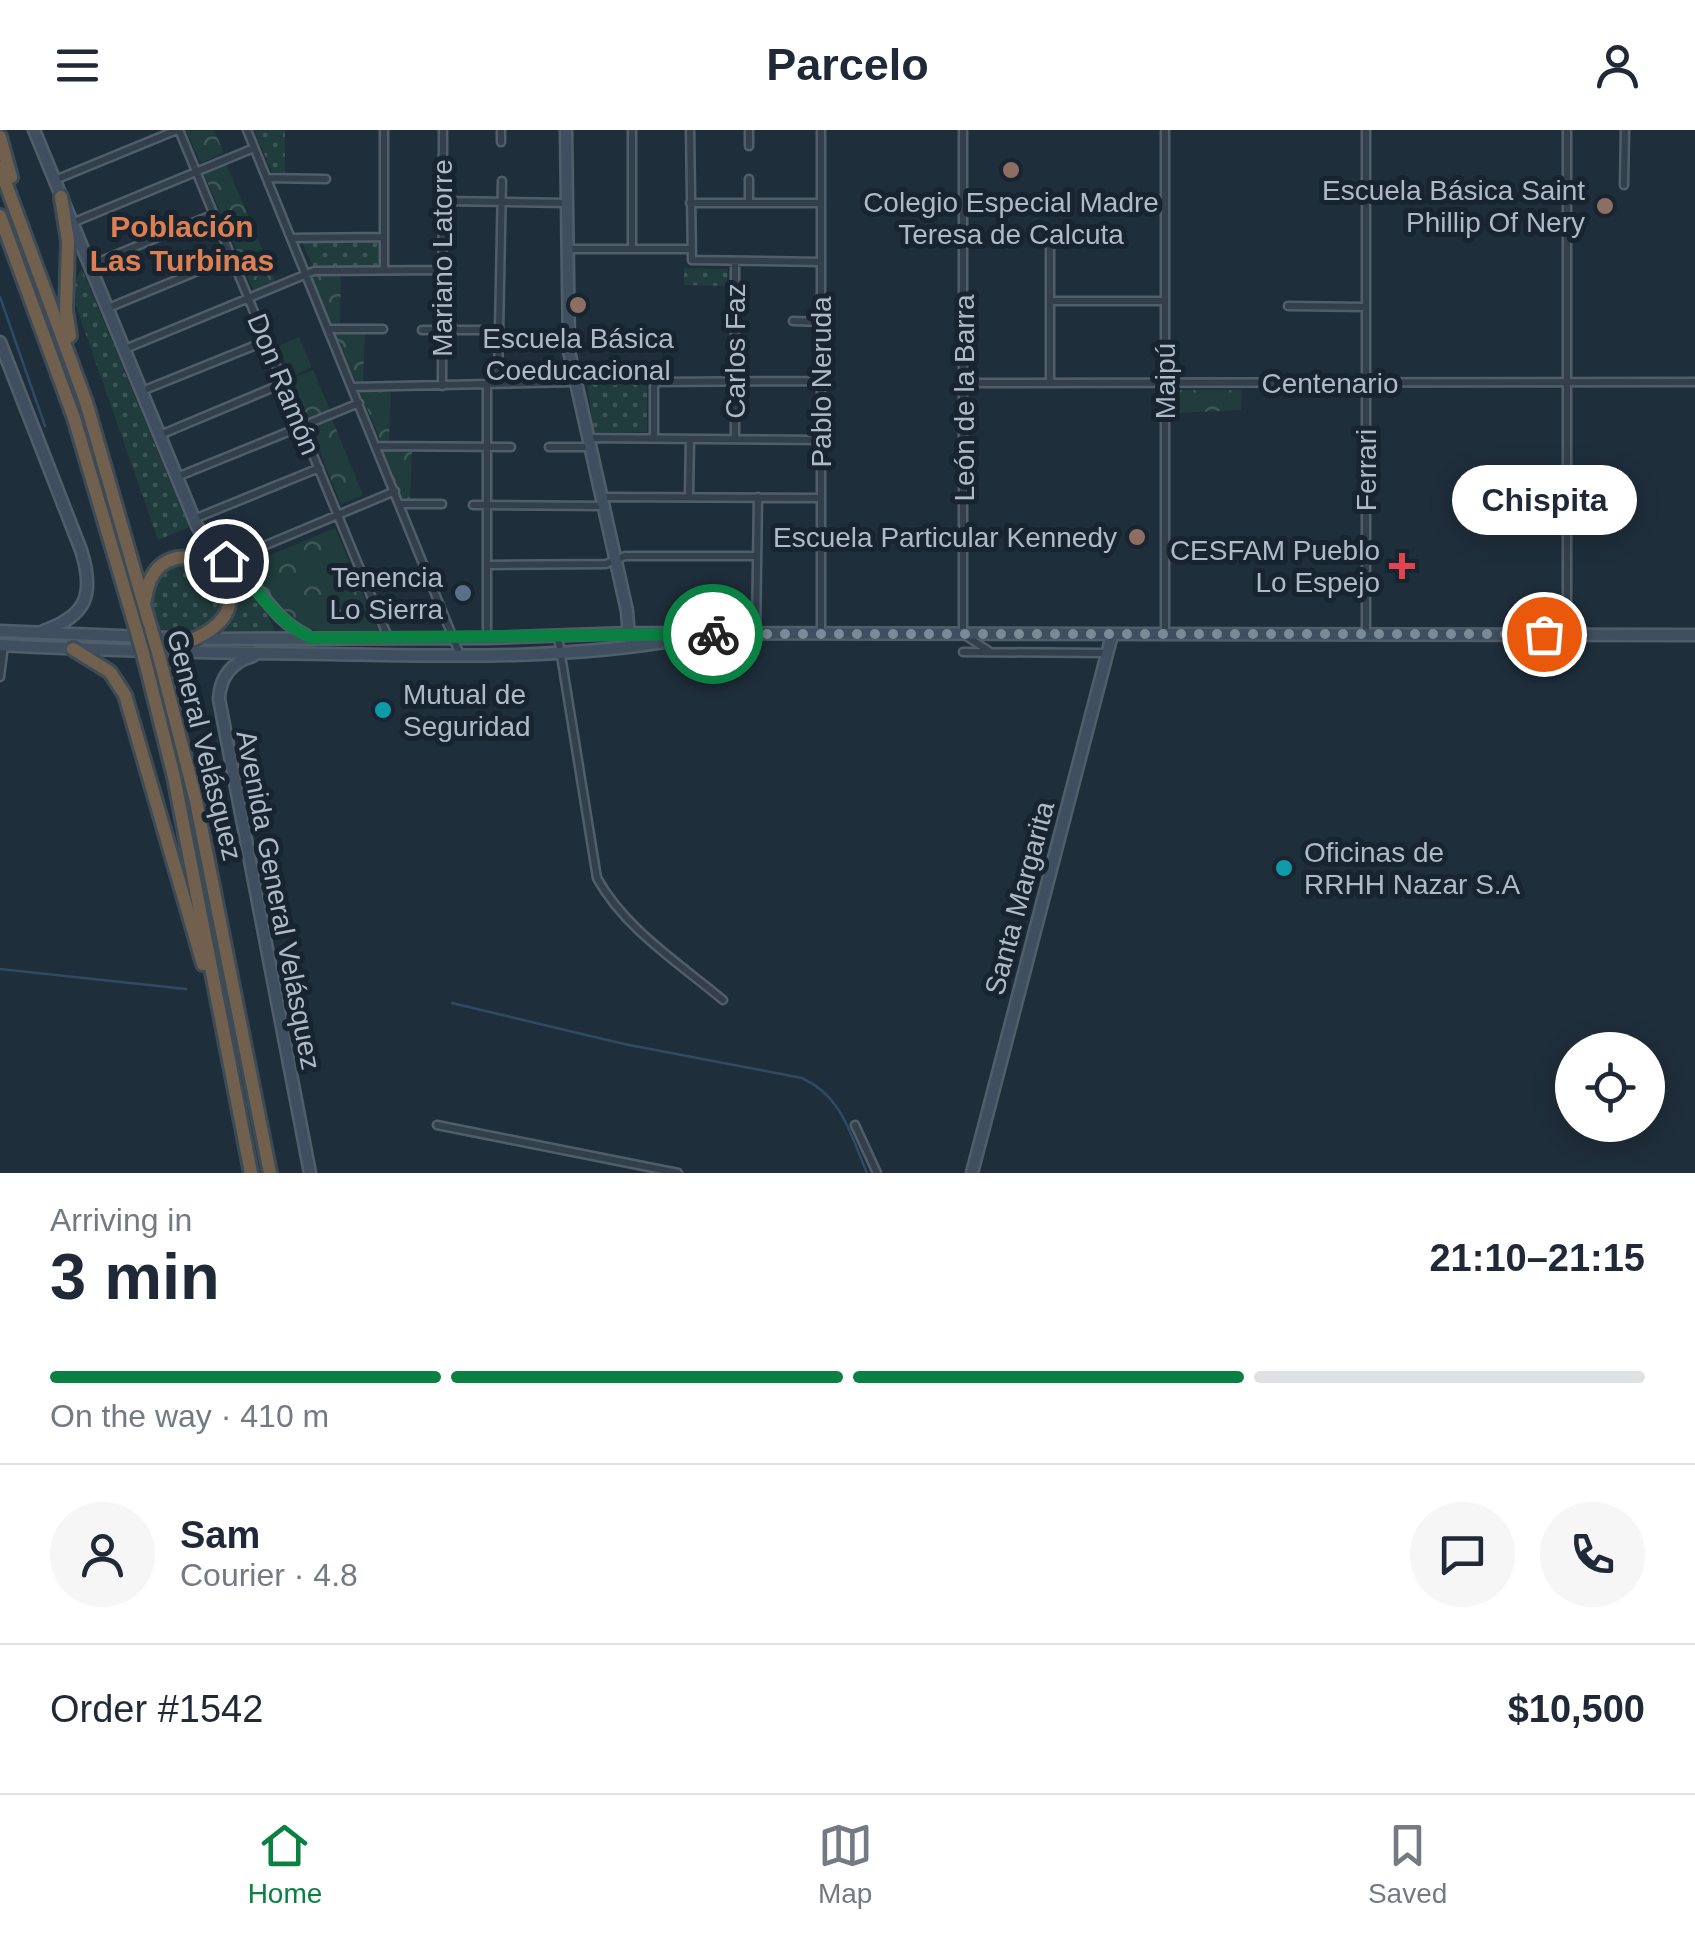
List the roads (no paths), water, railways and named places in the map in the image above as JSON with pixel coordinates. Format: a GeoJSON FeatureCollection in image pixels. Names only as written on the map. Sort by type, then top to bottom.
{"type":"FeatureCollection","features":[{"type":"Feature","properties":{"kind":"highway"},"geometry":{"type":"LineString","coordinates":[[0,137],[20,219]]}},
{"type":"Feature","properties":{"kind":"highway","name":"General Velásquez"},"geometry":{"type":"LineString","coordinates":[[0,168],[86,402],[152,629],[196,802],[270,1173]]}},
{"type":"Feature","properties":{"kind":"highway"},"geometry":{"type":"LineString","coordinates":[[62,197],[68,242],[66,316],[86,402]]}},
{"type":"Feature","properties":{"kind":"highway","name":"General Velásquez"},"geometry":{"type":"LineString","coordinates":[[0,216],[88,462],[144,658],[174,777],[251,1173]]}},
{"type":"Feature","properties":{"kind":"highway"},"geometry":{"type":"LineString","coordinates":[[0,230],[13,250]]}},
{"type":"Feature","properties":{"kind":"highway"},"geometry":{"type":"LineString","coordinates":[[146,607],[148,586],[165,564],[183,558],[209,563],[225,581],[228,604],[218,623],[194,639]]}},
{"type":"Feature","properties":{"kind":"highway"},"geometry":{"type":"LineString","coordinates":[[72,649],[110,672],[126,695],[226,1040]]}},
{"type":"Feature","properties":{"kind":"main road"},"geometry":{"type":"LineString","coordinates":[[566,130],[566,326],[630,649]]}},
{"type":"Feature","properties":{"kind":"main road"},"geometry":{"type":"LineString","coordinates":[[38,131],[194,519],[205,539],[252,584],[284,623],[312,638]]}},
{"type":"Feature","properties":{"kind":"main road"},"geometry":{"type":"LineString","coordinates":[[0,342],[88,577],[86,596],[76,615],[38,633]]}},
{"type":"Feature","properties":{"kind":"main road"},"geometry":{"type":"LineString","coordinates":[[231,653],[273,648],[284,638],[284,623]]}},
{"type":"Feature","properties":{"kind":"main road"},"geometry":{"type":"LineString","coordinates":[[0,631],[194,639],[487,638],[629,633],[1695,634]]}},
{"type":"Feature","properties":{"kind":"main road"},"geometry":{"type":"LineString","coordinates":[[2,645],[259,654],[562,654],[630,649],[713,634]]}},
{"type":"Feature","properties":{"kind":"main road","name":"Santa Margarita"},"geometry":{"type":"LineString","coordinates":[[972,1173],[1112,634]]}},
{"type":"Feature","properties":{"kind":"main road"},"geometry":{"type":"LineString","coordinates":[[335,638],[330,646],[335,654]]}},
{"type":"Feature","properties":{"kind":"main road","name":"Avenida General Velásquez"},"geometry":{"type":"LineString","coordinates":[[259,654],[239,661],[228,672],[219,699],[310,1173]]}},
{"type":"Feature","properties":{"kind":"street","name":"Don Ramón"},"geometry":{"type":"LineString","coordinates":[[178,130],[388,638]]}},
{"type":"Feature","properties":{"kind":"street"},"geometry":{"type":"LineString","coordinates":[[55,180],[178,130]]}},
{"type":"Feature","properties":{"kind":"street"},"geometry":{"type":"LineString","coordinates":[[247,130],[460,655]]}},
{"type":"Feature","properties":{"kind":"street"},"geometry":{"type":"LineString","coordinates":[[384,130],[384,270]]}},
{"type":"Feature","properties":{"kind":"street","name":"Mariano Latorre"},"geometry":{"type":"LineString","coordinates":[[442,130],[442,386]]}},
{"type":"Feature","properties":{"kind":"street"},"geometry":{"type":"LineString","coordinates":[[501,130],[501,142]]}},
{"type":"Feature","properties":{"kind":"street"},"geometry":{"type":"LineString","coordinates":[[632,130],[632,249]]}},
{"type":"Feature","properties":{"kind":"street"},"geometry":{"type":"LineString","coordinates":[[690,130],[692,260],[821,262]]}},
{"type":"Feature","properties":{"kind":"street"},"geometry":{"type":"LineString","coordinates":[[748,146],[749,130]]}},
{"type":"Feature","properties":{"kind":"street","name":"Pablo Neruda"},"geometry":{"type":"LineString","coordinates":[[820,130],[821,634]]}},
{"type":"Feature","properties":{"kind":"street","name":"León de la Barra"},"geometry":{"type":"LineString","coordinates":[[962,130],[963,634]]}},
{"type":"Feature","properties":{"kind":"street","name":"Maipú"},"geometry":{"type":"LineString","coordinates":[[1165,632],[1166,130]]}},
{"type":"Feature","properties":{"kind":"street","name":"Ferrari"},"geometry":{"type":"LineString","coordinates":[[1366,130],[1366,634]]}},
{"type":"Feature","properties":{"kind":"street"},"geometry":{"type":"LineString","coordinates":[[1566,634],[1567,130]]}},
{"type":"Feature","properties":{"kind":"street"},"geometry":{"type":"LineString","coordinates":[[1624,130],[1624,184]]}},
{"type":"Feature","properties":{"kind":"street"},"geometry":{"type":"LineString","coordinates":[[72,223],[254,148]]}},
{"type":"Feature","properties":{"kind":"street"},"geometry":{"type":"LineString","coordinates":[[267,178],[326,178]]}},
{"type":"Feature","properties":{"kind":"street"},"geometry":{"type":"LineString","coordinates":[[748,179],[749,204]]}},
{"type":"Feature","properties":{"kind":"street"},"geometry":{"type":"LineString","coordinates":[[498,382],[502,181]]}},
{"type":"Feature","properties":{"kind":"street"},"geometry":{"type":"LineString","coordinates":[[442,202],[566,203]]}},
{"type":"Feature","properties":{"kind":"street"},"geometry":{"type":"LineString","coordinates":[[690,204],[821,203]]}},
{"type":"Feature","properties":{"kind":"street"},"geometry":{"type":"LineString","coordinates":[[90,266],[214,214]]}},
{"type":"Feature","properties":{"kind":"street"},"geometry":{"type":"LineString","coordinates":[[291,238],[384,237]]}},
{"type":"Feature","properties":{"kind":"street"},"geometry":{"type":"LineString","coordinates":[[1050,246],[1050,383]]}},
{"type":"Feature","properties":{"kind":"street"},"geometry":{"type":"LineString","coordinates":[[566,249],[690,250]]}},
{"type":"Feature","properties":{"kind":"street"},"geometry":{"type":"LineString","coordinates":[[107,308],[232,257]]}},
{"type":"Feature","properties":{"kind":"street","name":"Carlos Faz"},"geometry":{"type":"LineString","coordinates":[[735,262],[735,440]]}},
{"type":"Feature","properties":{"kind":"street"},"geometry":{"type":"LineString","coordinates":[[124,349],[314,270],[442,270]]}},
{"type":"Feature","properties":{"kind":"street"},"geometry":{"type":"LineString","coordinates":[[1050,301],[1166,301]]}},
{"type":"Feature","properties":{"kind":"street"},"geometry":{"type":"LineString","coordinates":[[1288,306],[1366,307]]}},
{"type":"Feature","properties":{"kind":"street"},"geometry":{"type":"LineString","coordinates":[[793,322],[821,322]]}},
{"type":"Feature","properties":{"kind":"street"},"geometry":{"type":"LineString","coordinates":[[328,329],[383,329]]}},
{"type":"Feature","properties":{"kind":"street"},"geometry":{"type":"LineString","coordinates":[[422,330],[500,330]]}},
{"type":"Feature","properties":{"kind":"street"},"geometry":{"type":"LineString","coordinates":[[142,392],[266,341]]}},
{"type":"Feature","properties":{"kind":"street"},"geometry":{"type":"LineString","coordinates":[[654,438],[657,382],[821,381]]}},
{"type":"Feature","properties":{"kind":"street"},"geometry":{"type":"LineString","coordinates":[[352,386],[575,382]]}},
{"type":"Feature","properties":{"kind":"street","name":"Centenario"},"geometry":{"type":"LineString","coordinates":[[964,383],[1695,382]]}},
{"type":"Feature","properties":{"kind":"street"},"geometry":{"type":"LineString","coordinates":[[159,435],[284,384]]}},
{"type":"Feature","properties":{"kind":"street"},"geometry":{"type":"LineString","coordinates":[[487,385],[487,638]]}},
{"type":"Feature","properties":{"kind":"street"},"geometry":{"type":"LineString","coordinates":[[177,477],[359,404]]}},
{"type":"Feature","properties":{"kind":"street"},"geometry":{"type":"LineString","coordinates":[[548,447],[654,438],[821,440]]}},
{"type":"Feature","properties":{"kind":"street"},"geometry":{"type":"LineString","coordinates":[[689,497],[690,439]]}},
{"type":"Feature","properties":{"kind":"street"},"geometry":{"type":"LineString","coordinates":[[376,446],[511,447]]}},
{"type":"Feature","properties":{"kind":"street"},"geometry":{"type":"LineString","coordinates":[[194,519],[319,468]]}},
{"type":"Feature","properties":{"kind":"street"},"geometry":{"type":"LineString","coordinates":[[226,561],[395,492]]}},
{"type":"Feature","properties":{"kind":"street"},"geometry":{"type":"LineString","coordinates":[[473,505],[689,497],[821,498]]}},
{"type":"Feature","properties":{"kind":"street"},"geometry":{"type":"LineString","coordinates":[[756,634],[758,498]]}},
{"type":"Feature","properties":{"kind":"street"},"geometry":{"type":"LineString","coordinates":[[400,504],[442,504]]}},
{"type":"Feature","properties":{"kind":"street"},"geometry":{"type":"LineString","coordinates":[[488,564],[606,564],[624,556],[758,556]]}},
{"type":"Feature","properties":{"kind":"street"},"geometry":{"type":"LineString","coordinates":[[963,634],[990,651]]}},
{"type":"Feature","properties":{"kind":"street"},"geometry":{"type":"LineString","coordinates":[[558,637],[597,878],[612,905],[629,922],[723,1000]]}},
{"type":"Feature","properties":{"kind":"street"},"geometry":{"type":"LineString","coordinates":[[0,678],[2,645]]}},
{"type":"Feature","properties":{"kind":"street"},"geometry":{"type":"LineString","coordinates":[[963,652],[1106,653]]}},
{"type":"Feature","properties":{"kind":"street"},"geometry":{"type":"LineString","coordinates":[[855,1125],[877,1173]]}},
{"type":"Feature","properties":{"kind":"street"},"geometry":{"type":"LineString","coordinates":[[437,1126],[678,1173]]}},
{"type":"Feature","properties":{"kind":"street"},"geometry":{"type":"LineString","coordinates":[[627,1173],[629,1163]]}},
{"type":"Feature","properties":{"kind":"waterway"},"geometry":{"type":"LineString","coordinates":[[0,297],[45,426]]}},
{"type":"Feature","properties":{"kind":"waterway"},"geometry":{"type":"LineString","coordinates":[[0,969],[186,989]]}},
{"type":"Feature","properties":{"kind":"waterway"},"geometry":{"type":"LineString","coordinates":[[452,1003],[624,1044],[802,1078],[836,1106],[867,1173]]}},
{"type":"Feature","properties":{"kind":"place","name":"Colegio Especial Madre Teresa de Calcuta"},"geometry":{"type":"Point","coordinates":[1011,170]}},
{"type":"Feature","properties":{"kind":"place","name":"Escuela Básica Saint Phillip Of Nery"},"geometry":{"type":"Point","coordinates":[1605,206]}},
{"type":"Feature","properties":{"kind":"place","name":"Escuela Básica Coeducacional"},"geometry":{"type":"Point","coordinates":[578,305]}},
{"type":"Feature","properties":{"kind":"place","name":"Escuela Particular Kennedy"},"geometry":{"type":"Point","coordinates":[1137,537]}},
{"type":"Feature","properties":{"kind":"place","name":"CESFAM Pueblo Lo Espejo"},"geometry":{"type":"Point","coordinates":[1402,566]}},
{"type":"Feature","properties":{"kind":"place","name":"Tenencia Lo Sierra"},"geometry":{"type":"Point","coordinates":[463,593]}},
{"type":"Feature","properties":{"kind":"place","name":"Chispita"},"geometry":{"type":"Point","coordinates":[1544,634]}},
{"type":"Feature","properties":{"kind":"place","name":"Mutual de Seguridad"},"geometry":{"type":"Point","coordinates":[383,710]}},
{"type":"Feature","properties":{"kind":"place","name":"Oficinas de RRHH Nazar S.A"},"geometry":{"type":"Point","coordinates":[1284,868]}},
{"type":"Feature","properties":{"kind":"district","name":"Población Las Turbinas"},"geometry":{"type":"Point","coordinates":[182,244]}}]}
